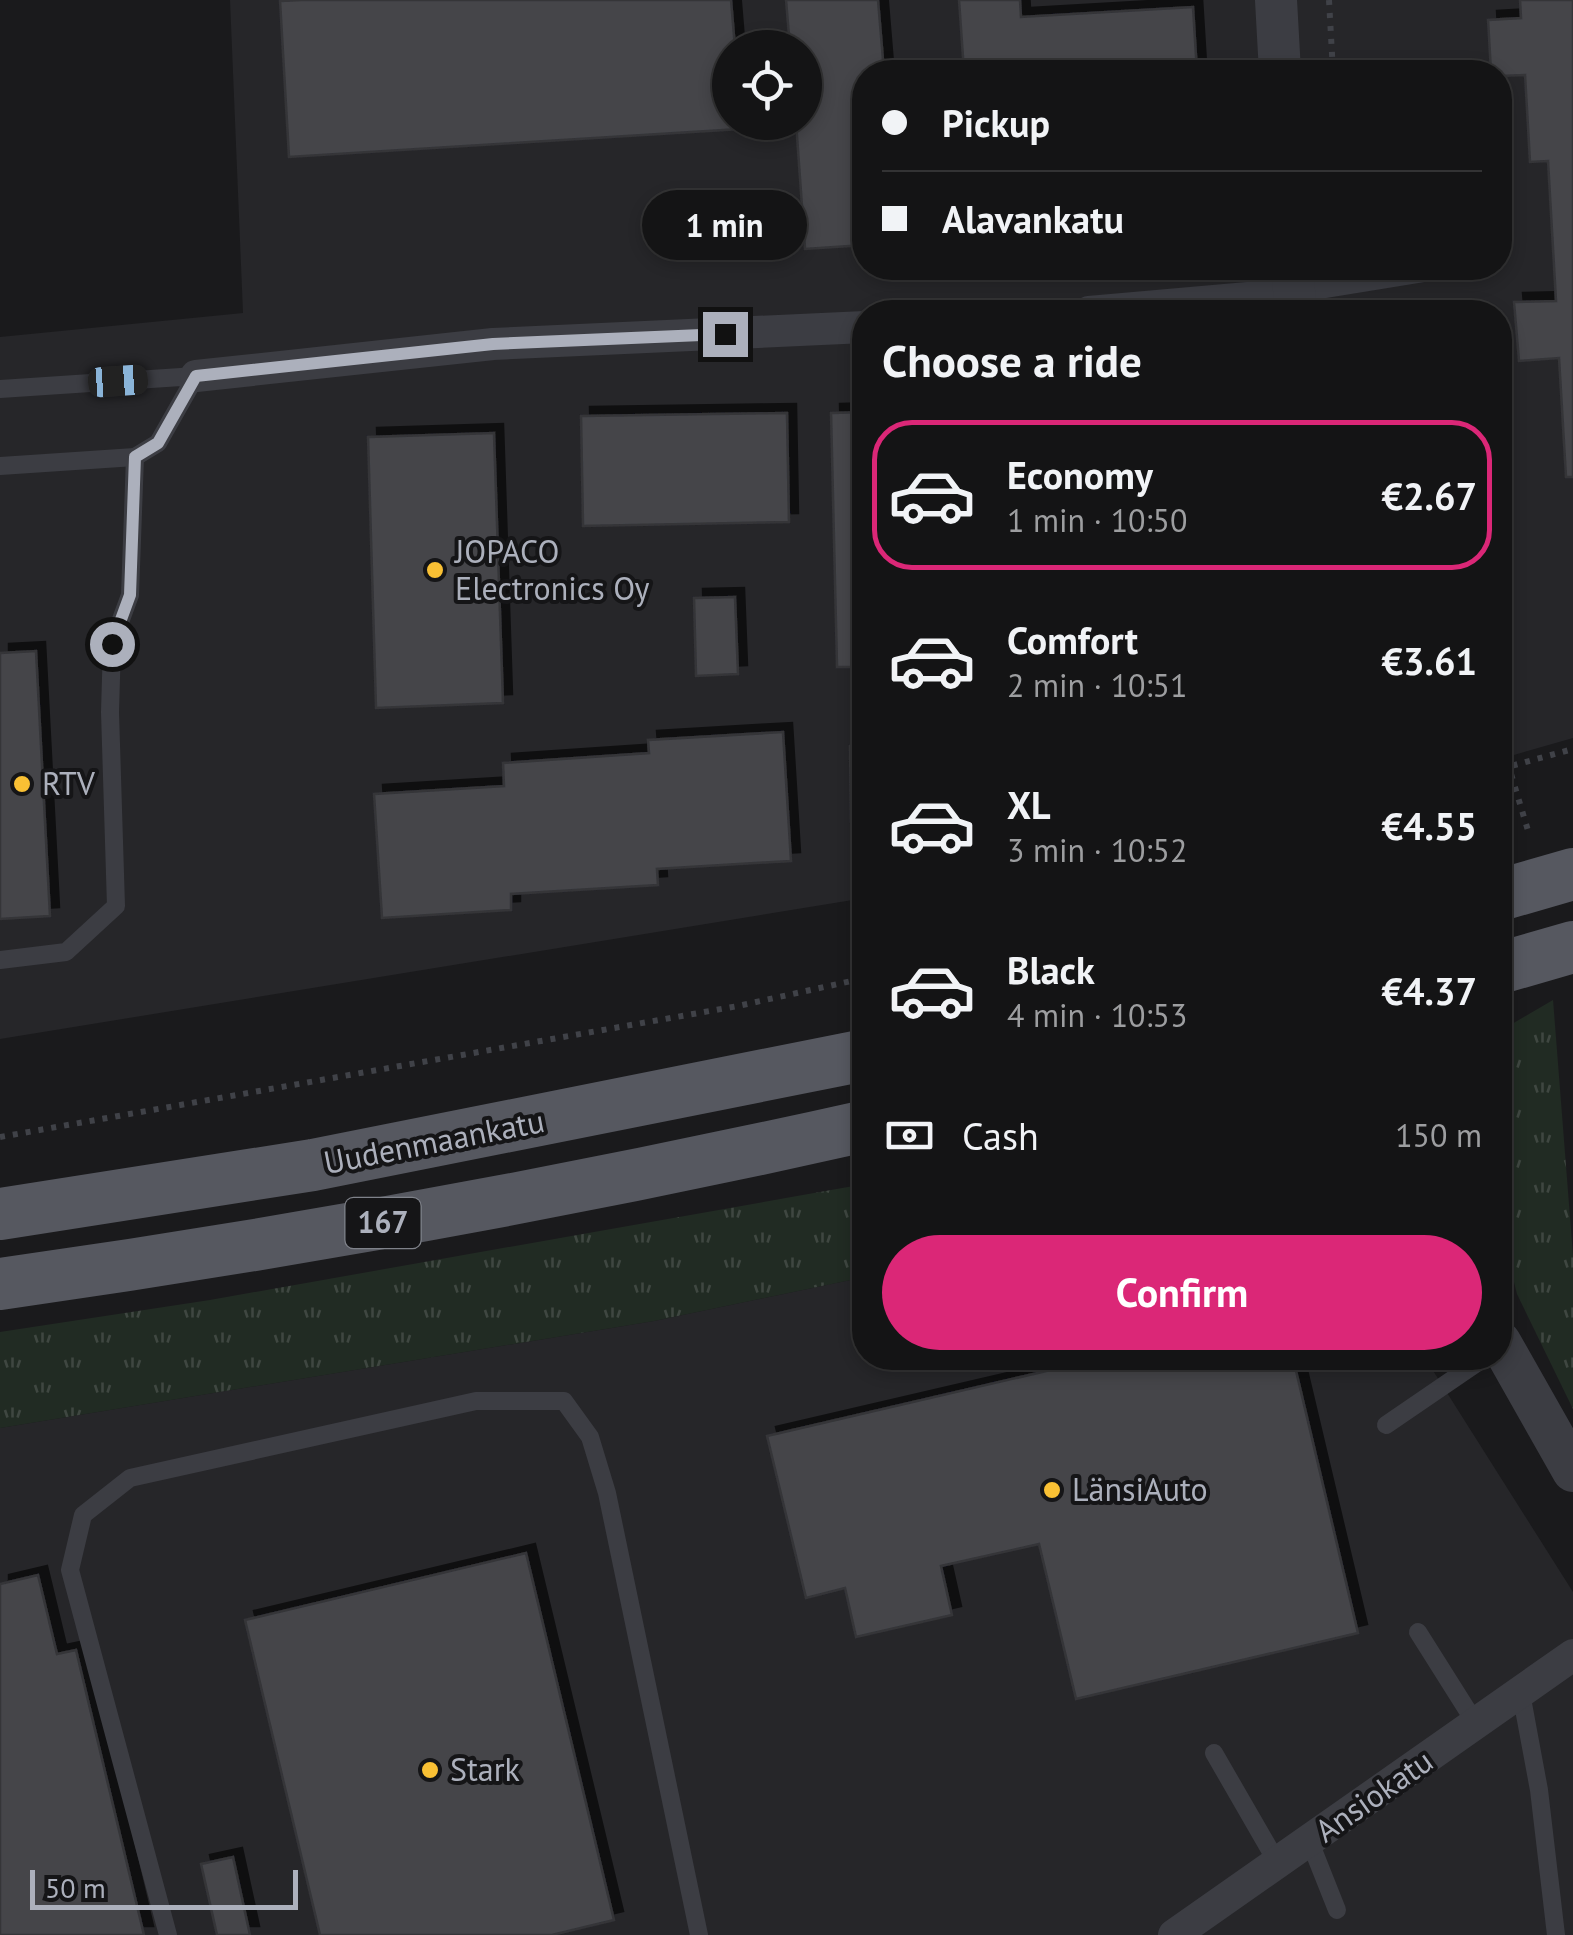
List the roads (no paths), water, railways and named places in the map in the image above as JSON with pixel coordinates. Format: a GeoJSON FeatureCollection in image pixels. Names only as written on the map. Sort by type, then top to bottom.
{"type":"FeatureCollection","features":[{"type":"Feature","properties":{"kind":"main road"},"geometry":{"type":"LineString","coordinates":[[1512,892],[1573,874]]}},
{"type":"Feature","properties":{"kind":"main road"},"geometry":{"type":"LineString","coordinates":[[1512,965],[1573,947]]}},
{"type":"Feature","properties":{"kind":"main road","name":"Uudenmaankatu"},"geometry":{"type":"LineString","coordinates":[[0,1214],[313,1165],[852,1058]]}},
{"type":"Feature","properties":{"kind":"main road","name":"167"},"geometry":{"type":"LineString","coordinates":[[0,1284],[288,1240],[558,1191],[852,1129]]}},
{"type":"Feature","properties":{"kind":"street"},"geometry":{"type":"LineString","coordinates":[[1276,0],[1279,60]]}},
{"type":"Feature","properties":{"kind":"street"},"geometry":{"type":"LineString","coordinates":[[1206,300],[1294,291]]}},
{"type":"Feature","properties":{"kind":"street"},"geometry":{"type":"LineString","coordinates":[[196,376],[493,344],[852,328]]}},
{"type":"Feature","properties":{"kind":"street"},"geometry":{"type":"LineString","coordinates":[[1511,1370],[1573,1471]]}},
{"type":"Feature","properties":{"kind":"street","name":"Ansiokatu"},"geometry":{"type":"LineString","coordinates":[[1174,1935],[1573,1655]]}},
{"type":"Feature","properties":{"kind":"lane"},"geometry":{"type":"LineString","coordinates":[[1294,291],[1371,280]]}},
{"type":"Feature","properties":{"kind":"lane"},"geometry":{"type":"LineString","coordinates":[[0,389],[196,376]]}},
{"type":"Feature","properties":{"kind":"lane"},"geometry":{"type":"LineString","coordinates":[[0,466],[135,457],[158,443],[196,376]]}},
{"type":"Feature","properties":{"kind":"lane"},"geometry":{"type":"LineString","coordinates":[[0,960],[66,952],[116,906],[112,644],[130,595],[135,457]]}},
{"type":"Feature","properties":{"kind":"lane"},"geometry":{"type":"LineString","coordinates":[[1386,1424],[1465,1370]]}},
{"type":"Feature","properties":{"kind":"lane"},"geometry":{"type":"LineString","coordinates":[[168,1935],[70,1570],[83,1514],[130,1478],[476,1402],[564,1402],[590,1437],[606,1493],[699,1935]]}},
{"type":"Feature","properties":{"kind":"lane"},"geometry":{"type":"LineString","coordinates":[[1418,1632],[1476,1724]]}},
{"type":"Feature","properties":{"kind":"lane"},"geometry":{"type":"LineString","coordinates":[[1521,1693],[1539,1790],[1556,1935]]}},
{"type":"Feature","properties":{"kind":"lane"},"geometry":{"type":"LineString","coordinates":[[1214,1752],[1278,1864]]}},
{"type":"Feature","properties":{"kind":"lane"},"geometry":{"type":"LineString","coordinates":[[1310,1842],[1337,1910]]}},
{"type":"Feature","properties":{"kind":"place","name":"JOPACO Electronics Oy"},"geometry":{"type":"Point","coordinates":[435,570]}},
{"type":"Feature","properties":{"kind":"place","name":"RTV"},"geometry":{"type":"Point","coordinates":[22,784]}},
{"type":"Feature","properties":{"kind":"place","name":"LänsiAuto"},"geometry":{"type":"Point","coordinates":[1052,1490]}},
{"type":"Feature","properties":{"kind":"place","name":"Stark"},"geometry":{"type":"Point","coordinates":[430,1770]}}]}
